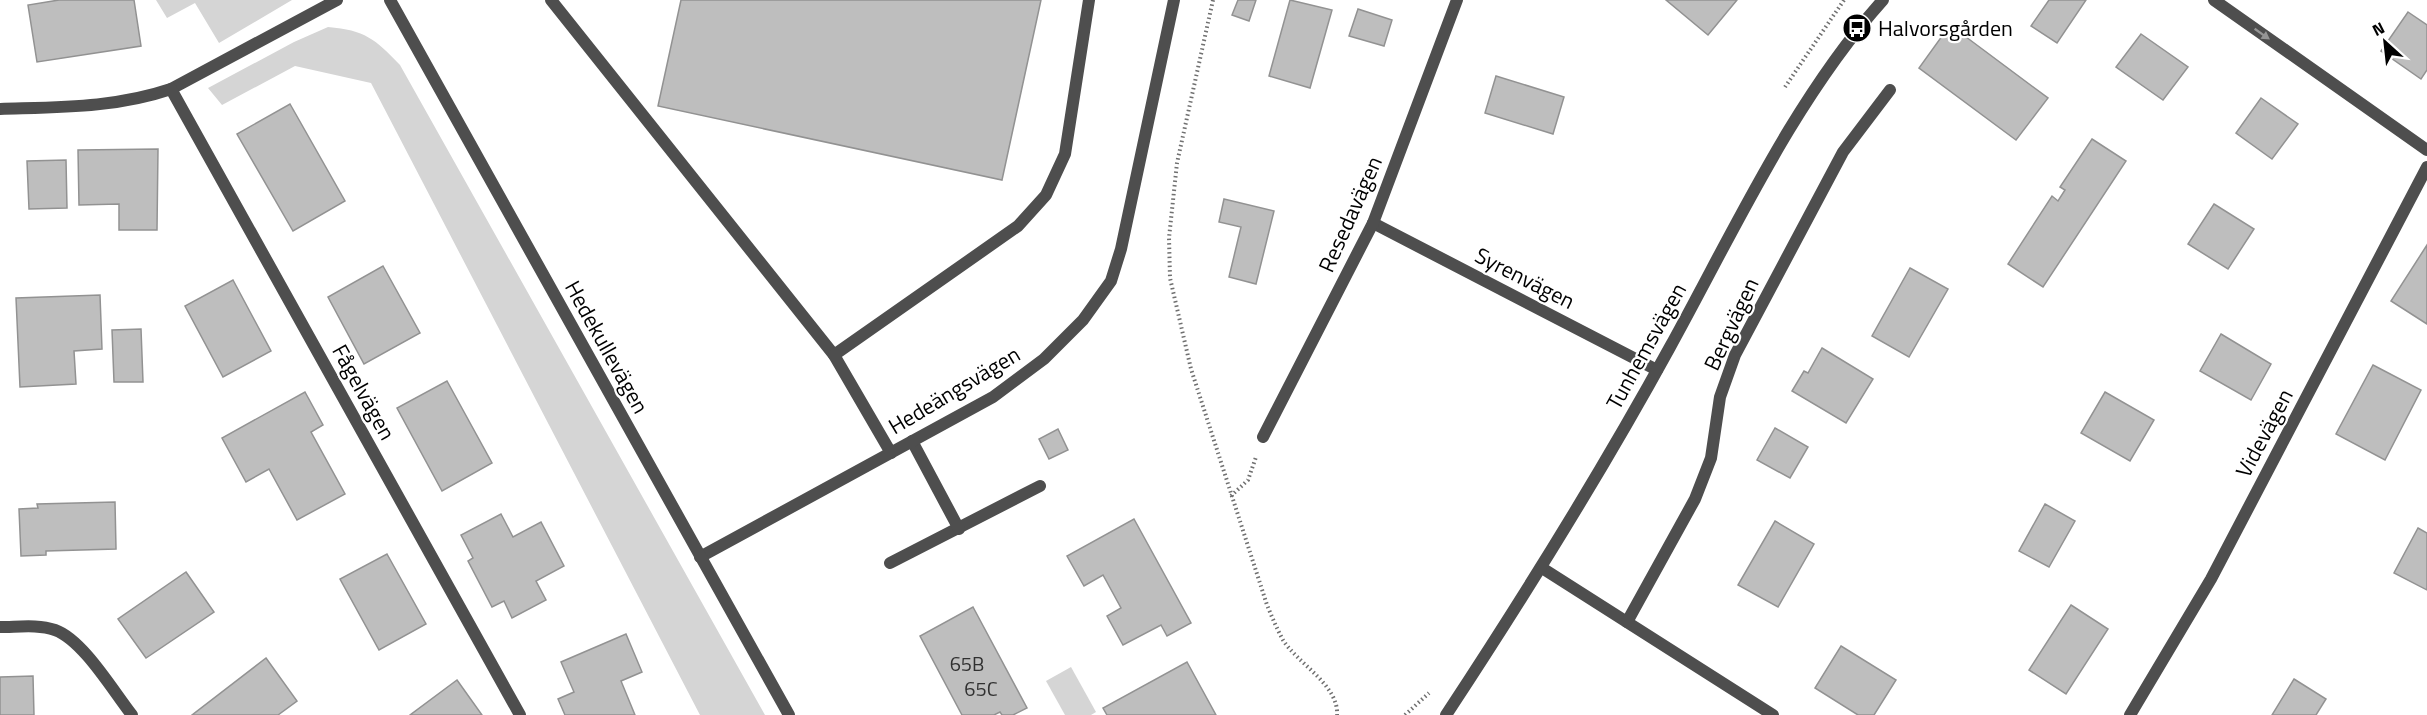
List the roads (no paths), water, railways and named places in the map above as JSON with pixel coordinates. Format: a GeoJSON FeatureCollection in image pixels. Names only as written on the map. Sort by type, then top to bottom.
{"type":"FeatureCollection","features":[{"type":"Feature","properties":{"kind":"street"},"geometry":{"type":"LineString","coordinates":[[0,109],[99,106],[139,100],[171,89],[337,0]]}},
{"type":"Feature","properties":{"kind":"street","name":"Hedekullevägen"},"geometry":{"type":"LineString","coordinates":[[390,0],[789,715]]}},
{"type":"Feature","properties":{"kind":"street"},"geometry":{"type":"LineString","coordinates":[[551,0],[834,355],[891,453]]}},
{"type":"Feature","properties":{"kind":"street"},"geometry":{"type":"LineString","coordinates":[[834,355],[1018,226],[1046,195],[1065,154],[1089,0]]}},
{"type":"Feature","properties":{"kind":"street","name":"Hedeängsvägen"},"geometry":{"type":"LineString","coordinates":[[700,557],[993,396],[1044,359],[1083,320],[1111,281],[1121,249],[1174,0]]}},
{"type":"Feature","properties":{"kind":"street","name":"Resedavägen"},"geometry":{"type":"LineString","coordinates":[[1263,437],[1373,224],[1457,0]]}},
{"type":"Feature","properties":{"kind":"street","name":"Tunhemsvägen"},"geometry":{"type":"LineString","coordinates":[[1446,715],[1542,568],[1657,370],[1806,101],[1857,28],[1883,0]]}},
{"type":"Feature","properties":{"kind":"street"},"geometry":{"type":"LineString","coordinates":[[2214,0],[2427,150]]}},
{"type":"Feature","properties":{"kind":"street","name":"Fågelvägen"},"geometry":{"type":"LineString","coordinates":[[171,89],[520,715]]}},
{"type":"Feature","properties":{"kind":"street","name":"Bergvägen"},"geometry":{"type":"LineString","coordinates":[[1627,622],[1695,499],[1711,458],[1720,397],[1735,355],[1843,152],[1890,90]]}},
{"type":"Feature","properties":{"kind":"street","name":"Videvägen"},"geometry":{"type":"LineString","coordinates":[[2130,715],[2211,579],[2427,167]]}},
{"type":"Feature","properties":{"kind":"street","name":"Syrenvägen"},"geometry":{"type":"LineString","coordinates":[[1373,224],[1657,370]]}},
{"type":"Feature","properties":{"kind":"street"},"geometry":{"type":"LineString","coordinates":[[912,441],[959,529]]}},
{"type":"Feature","properties":{"kind":"street"},"geometry":{"type":"LineString","coordinates":[[890,563],[1040,486]]}},
{"type":"Feature","properties":{"kind":"street"},"geometry":{"type":"LineString","coordinates":[[1542,568],[1773,715]]}},
{"type":"Feature","properties":{"kind":"street"},"geometry":{"type":"LineString","coordinates":[[0,627],[34,626],[56,630],[80,647],[132,715]]}},
{"type":"Feature","properties":{"kind":"place","name":"Halvorsgården"},"geometry":{"type":"Point","coordinates":[1857,28]}}]}
